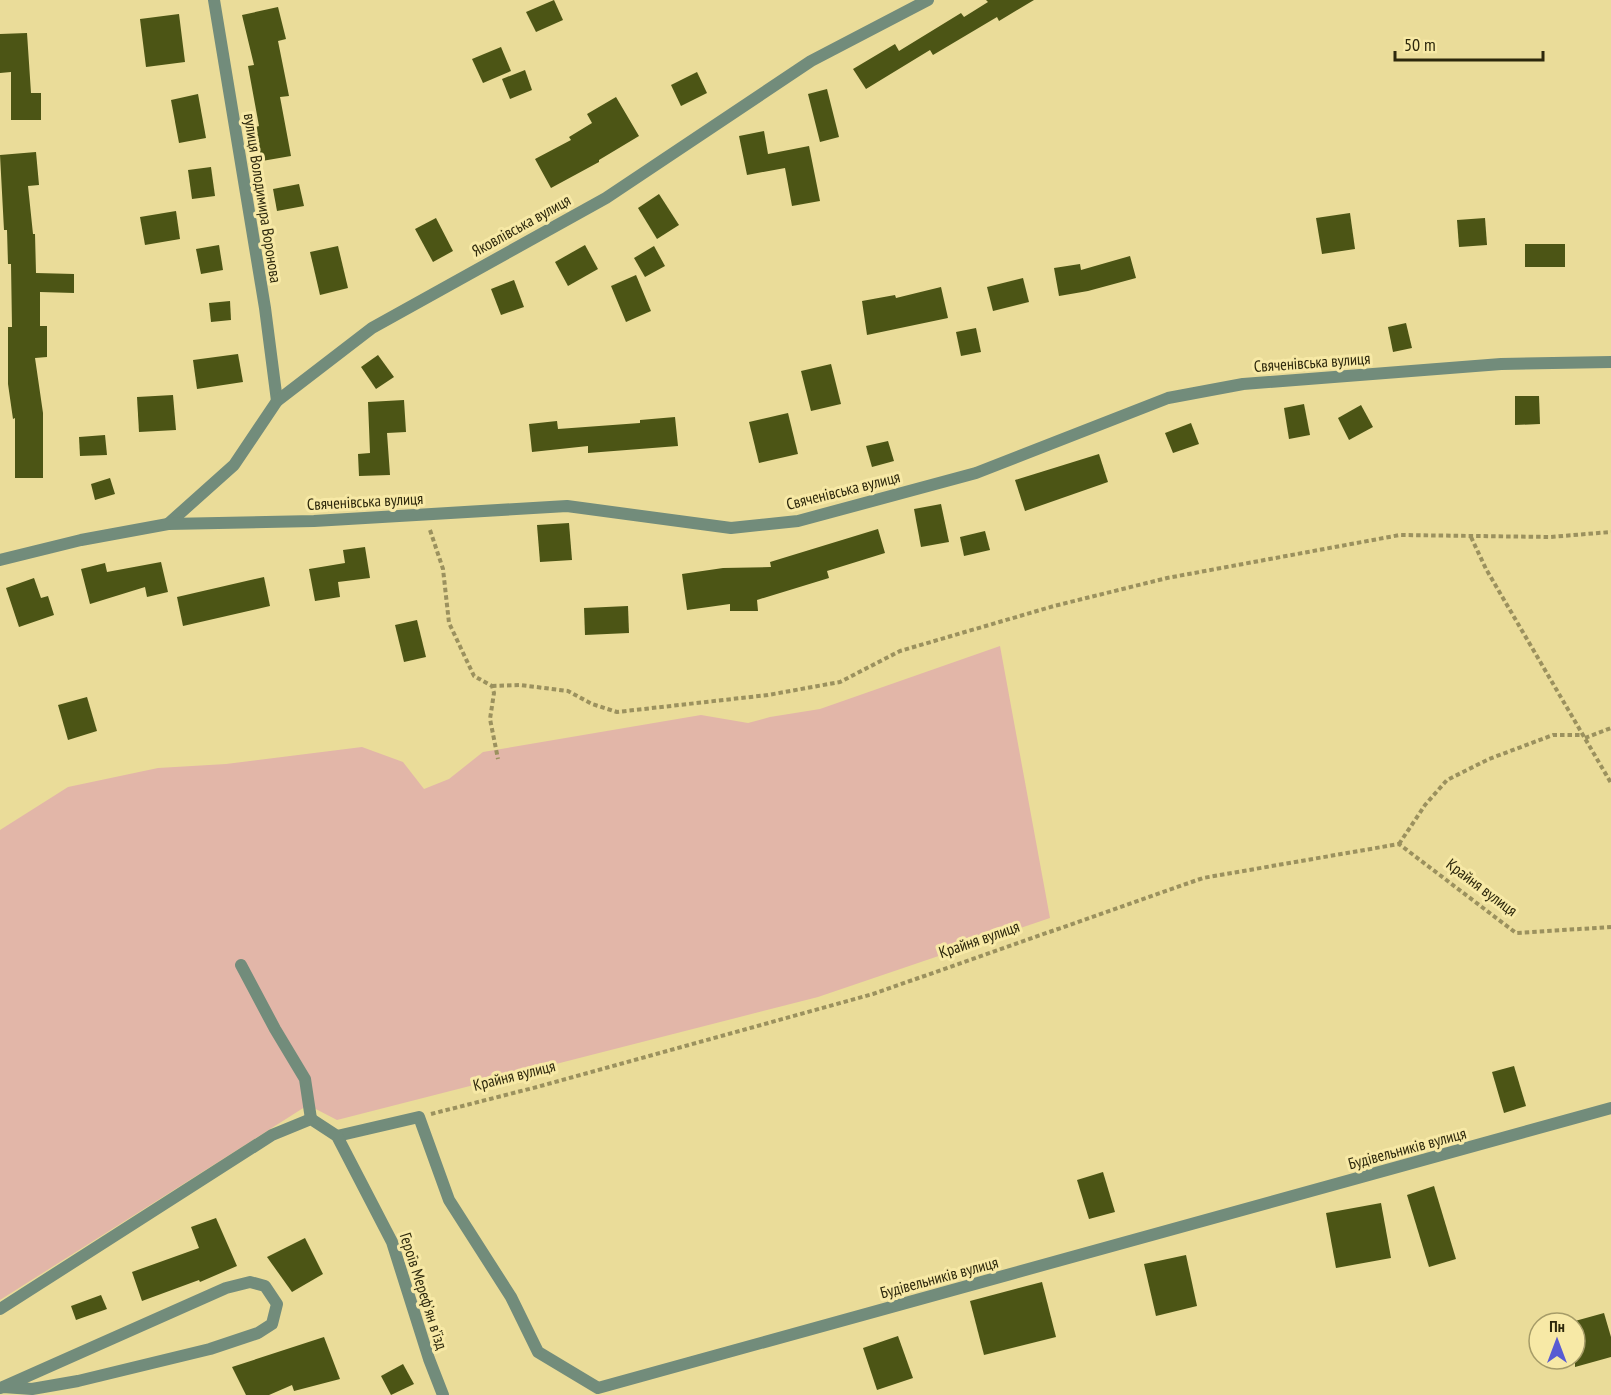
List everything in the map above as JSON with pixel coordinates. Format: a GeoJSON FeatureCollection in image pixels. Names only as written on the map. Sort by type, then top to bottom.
{"type":"FeatureCollection","features":[{"type":"Feature","properties":{"kind":"street","name":"вулиця Володимира Воронова"},"geometry":{"type":"LineString","coordinates":[[214,0],[265,308],[278,401]]}},
{"type":"Feature","properties":{"kind":"street","name":"Яковлівська вулиця"},"geometry":{"type":"LineString","coordinates":[[168,524],[234,465],[278,401],[372,328],[606,198],[811,61],[928,0]]}},
{"type":"Feature","properties":{"kind":"street","name":"Свяченівська вулиця"},"geometry":{"type":"LineString","coordinates":[[0,560],[81,540],[168,524],[314,521],[567,506],[731,528],[798,521],[976,472],[1168,398],[1243,384],[1267,382],[1501,364],[1611,362]]}},
{"type":"Feature","properties":{"kind":"street"},"geometry":{"type":"LineString","coordinates":[[240,965],[305,1079],[311,1119],[337,1136],[419,1117]]}},
{"type":"Feature","properties":{"kind":"street","name":"Будівельників вулиця"},"geometry":{"type":"LineString","coordinates":[[419,1117],[449,1200],[511,1297],[538,1352],[598,1388],[1611,1108]]}},
{"type":"Feature","properties":{"kind":"street"},"geometry":{"type":"LineString","coordinates":[[0,1309],[272,1135],[311,1119]]}},
{"type":"Feature","properties":{"kind":"street","name":"Героїв Мерефʼян вʼїзд"},"geometry":{"type":"LineString","coordinates":[[337,1136],[392,1242],[429,1359],[443,1395]]}},
{"type":"Feature","properties":{"kind":"street"},"geometry":{"type":"LineString","coordinates":[[250,1282],[265,1286],[277,1305],[272,1324],[258,1333],[210,1349],[78,1381],[32,1389],[2,1388],[226,1288],[250,1282]]}},
{"type":"Feature","properties":{"kind":"path"},"geometry":{"type":"LineString","coordinates":[[426,514],[443,569],[449,623],[474,676],[492,686],[520,684],[568,691],[592,704],[617,712],[768,695],[840,682],[900,651],[1053,606],[1167,578],[1400,535],[1550,537],[1611,532]]}},
{"type":"Feature","properties":{"kind":"path"},"geometry":{"type":"LineString","coordinates":[[1471,537],[1486,569],[1611,783]]}},
{"type":"Feature","properties":{"kind":"path"},"geometry":{"type":"LineString","coordinates":[[492,686],[494,693],[490,719],[498,759]]}},
{"type":"Feature","properties":{"kind":"path"},"geometry":{"type":"LineString","coordinates":[[1399,844],[1425,805],[1447,780],[1489,759],[1553,735],[1584,736],[1611,728]]}},
{"type":"Feature","properties":{"kind":"path","name":"Крайня вулиця"},"geometry":{"type":"LineString","coordinates":[[419,1117],[548,1084],[873,994],[1203,878],[1399,844],[1516,933],[1611,927]]}},
{"type":"Feature","properties":{"kind":"shaded area"},"geometry":{"type":"Polygon","coordinates":[[[1000,646],[1050,918],[818,997],[337,1120],[308,1105],[0,1300],[0,830],[68,787],[158,768],[226,764],[362,747],[403,762],[424,789],[449,779],[483,752],[701,715],[748,723],[820,709],[1000,646]]]}},
{"type":"Feature","properties":{"kind":"building"},"geometry":{"type":"Polygon","coordinates":[[[554,0],[563,20],[536,32],[526,12],[554,0]]]}},
{"type":"Feature","properties":{"kind":"building"},"geometry":{"type":"Polygon","coordinates":[[[986,0],[1034,0],[999,21],[997,17],[933,55],[930,50],[866,89],[853,69],[895,44],[899,51],[961,13],[964,17],[988,2],[986,0]]]}},
{"type":"Feature","properties":{"kind":"building"},"geometry":{"type":"Polygon","coordinates":[[[278,7],[286,39],[278,41],[289,96],[280,97],[291,156],[262,161],[255,127],[259,126],[248,66],[254,65],[242,15],[278,7]]]}},
{"type":"Feature","properties":{"kind":"building"},"geometry":{"type":"Polygon","coordinates":[[[179,14],[185,62],[146,67],[140,19],[179,14]]]}},
{"type":"Feature","properties":{"kind":"building"},"geometry":{"type":"Polygon","coordinates":[[[27,33],[31,93],[41,93],[41,120],[11,120],[11,72],[0,73],[0,34],[27,33]]]}},
{"type":"Feature","properties":{"kind":"building"},"geometry":{"type":"Polygon","coordinates":[[[501,47],[511,71],[483,83],[472,59],[501,47]]]}},
{"type":"Feature","properties":{"kind":"building"},"geometry":{"type":"Polygon","coordinates":[[[525,70],[532,90],[510,99],[502,79],[525,70]]]}},
{"type":"Feature","properties":{"kind":"building"},"geometry":{"type":"Polygon","coordinates":[[[697,72],[707,93],[681,106],[671,85],[697,72]]]}},
{"type":"Feature","properties":{"kind":"building"},"geometry":{"type":"Polygon","coordinates":[[[827,89],[839,137],[820,142],[808,94],[827,89]]]}},
{"type":"Feature","properties":{"kind":"building"},"geometry":{"type":"Polygon","coordinates":[[[198,94],[206,138],[179,143],[171,100],[198,94]]]}},
{"type":"Feature","properties":{"kind":"building"},"geometry":{"type":"Polygon","coordinates":[[[616,97],[639,136],[599,162],[551,188],[535,159],[571,140],[569,137],[592,123],[587,114],[616,97]]]}},
{"type":"Feature","properties":{"kind":"building"},"geometry":{"type":"Polygon","coordinates":[[[764,131],[768,154],[809,146],[820,201],[792,206],[785,168],[747,175],[739,136],[764,131]]]}},
{"type":"Feature","properties":{"kind":"building"},"geometry":{"type":"Polygon","coordinates":[[[36,152],[39,185],[28,186],[33,234],[35,234],[36,273],[74,274],[74,293],[40,292],[40,326],[47,326],[47,357],[35,358],[43,413],[43,478],[15,478],[15,418],[13,419],[8,384],[8,327],[12,327],[11,264],[8,264],[7,230],[4,230],[0,155],[36,152]]]}},
{"type":"Feature","properties":{"kind":"building"},"geometry":{"type":"Polygon","coordinates":[[[211,167],[215,196],[192,199],[188,170],[211,167]]]}},
{"type":"Feature","properties":{"kind":"building"},"geometry":{"type":"Polygon","coordinates":[[[299,184],[304,206],[277,211],[273,189],[299,184]]]}},
{"type":"Feature","properties":{"kind":"building"},"geometry":{"type":"Polygon","coordinates":[[[659,194],[679,225],[657,239],[638,208],[659,194]]]}},
{"type":"Feature","properties":{"kind":"building"},"geometry":{"type":"Polygon","coordinates":[[[176,211],[180,239],[145,245],[140,217],[176,211]]]}},
{"type":"Feature","properties":{"kind":"building"},"geometry":{"type":"Polygon","coordinates":[[[1350,213],[1355,249],[1322,254],[1316,218],[1350,213]]]}},
{"type":"Feature","properties":{"kind":"building"},"geometry":{"type":"Polygon","coordinates":[[[436,218],[453,251],[433,262],[415,229],[436,218]]]}},
{"type":"Feature","properties":{"kind":"building"},"geometry":{"type":"Polygon","coordinates":[[[1485,218],[1487,245],[1459,247],[1457,220],[1485,218]]]}},
{"type":"Feature","properties":{"kind":"building"},"geometry":{"type":"Polygon","coordinates":[[[1525,244],[1565,244],[1565,267],[1525,267],[1525,244]]]}},
{"type":"Feature","properties":{"kind":"building"},"geometry":{"type":"Polygon","coordinates":[[[219,245],[223,270],[201,274],[196,249],[219,245]]]}},
{"type":"Feature","properties":{"kind":"building"},"geometry":{"type":"Polygon","coordinates":[[[585,245],[598,269],[568,286],[555,262],[585,245]]]}},
{"type":"Feature","properties":{"kind":"building"},"geometry":{"type":"Polygon","coordinates":[[[338,246],[348,288],[320,295],[310,252],[338,246]]]}},
{"type":"Feature","properties":{"kind":"building"},"geometry":{"type":"Polygon","coordinates":[[[654,246],[665,266],[645,277],[634,258],[654,246]]]}},
{"type":"Feature","properties":{"kind":"building"},"geometry":{"type":"Polygon","coordinates":[[[1130,256],[1136,278],[1059,296],[1054,268],[1080,264],[1081,270],[1130,256]]]}},
{"type":"Feature","properties":{"kind":"building"},"geometry":{"type":"Polygon","coordinates":[[[636,275],[651,311],[626,322],[611,286],[636,275]]]}},
{"type":"Feature","properties":{"kind":"building"},"geometry":{"type":"Polygon","coordinates":[[[1023,278],[1029,302],[993,311],[987,287],[1023,278]]]}},
{"type":"Feature","properties":{"kind":"building"},"geometry":{"type":"Polygon","coordinates":[[[514,280],[524,307],[501,315],[491,289],[514,280]]]}},
{"type":"Feature","properties":{"kind":"building"},"geometry":{"type":"Polygon","coordinates":[[[941,287],[948,318],[867,335],[862,301],[895,295],[896,298],[941,287]]]}},
{"type":"Feature","properties":{"kind":"building"},"geometry":{"type":"Polygon","coordinates":[[[230,301],[231,320],[211,322],[209,303],[230,301]]]}},
{"type":"Feature","properties":{"kind":"building"},"geometry":{"type":"Polygon","coordinates":[[[1406,323],[1412,348],[1393,352],[1388,327],[1406,323]]]}},
{"type":"Feature","properties":{"kind":"building"},"geometry":{"type":"Polygon","coordinates":[[[976,328],[981,352],[961,356],[956,332],[976,328]]]}},
{"type":"Feature","properties":{"kind":"building"},"geometry":{"type":"Polygon","coordinates":[[[238,354],[243,382],[197,389],[193,360],[238,354]]]}},
{"type":"Feature","properties":{"kind":"building"},"geometry":{"type":"Polygon","coordinates":[[[378,355],[394,377],[376,389],[361,367],[378,355]]]}},
{"type":"Feature","properties":{"kind":"building"},"geometry":{"type":"Polygon","coordinates":[[[831,364],[841,404],[811,411],[801,371],[831,364]]]}},
{"type":"Feature","properties":{"kind":"building"},"geometry":{"type":"Polygon","coordinates":[[[173,395],[176,430],[139,432],[137,397],[173,395]]]}},
{"type":"Feature","properties":{"kind":"building"},"geometry":{"type":"Polygon","coordinates":[[[1515,396],[1539,396],[1540,424],[1515,425],[1515,396]]]}},
{"type":"Feature","properties":{"kind":"building"},"geometry":{"type":"Polygon","coordinates":[[[404,400],[406,432],[387,433],[390,475],[359,476],[358,454],[370,453],[368,402],[404,400]]]}},
{"type":"Feature","properties":{"kind":"building"},"geometry":{"type":"Polygon","coordinates":[[[1304,404],[1310,435],[1289,439],[1284,408],[1304,404]]]}},
{"type":"Feature","properties":{"kind":"building"},"geometry":{"type":"Polygon","coordinates":[[[1361,405],[1373,427],[1349,440],[1338,418],[1361,405]]]}},
{"type":"Feature","properties":{"kind":"building"},"geometry":{"type":"Polygon","coordinates":[[[788,413],[798,454],[759,463],[749,422],[788,413]]]}},
{"type":"Feature","properties":{"kind":"building"},"geometry":{"type":"Polygon","coordinates":[[[675,417],[678,446],[588,453],[588,446],[532,452],[529,424],[557,421],[558,429],[640,423],[640,420],[675,417]]]}},
{"type":"Feature","properties":{"kind":"building"},"geometry":{"type":"Polygon","coordinates":[[[1191,423],[1199,444],[1173,453],[1165,433],[1191,423]]]}},
{"type":"Feature","properties":{"kind":"building"},"geometry":{"type":"Polygon","coordinates":[[[105,435],[107,455],[80,456],[79,437],[105,435]]]}},
{"type":"Feature","properties":{"kind":"building"},"geometry":{"type":"Polygon","coordinates":[[[888,441],[894,461],[872,467],[866,446],[888,441]]]}},
{"type":"Feature","properties":{"kind":"building"},"geometry":{"type":"Polygon","coordinates":[[[1099,454],[1108,482],[1025,511],[1015,480],[1099,454]]]}},
{"type":"Feature","properties":{"kind":"building"},"geometry":{"type":"Polygon","coordinates":[[[110,478],[115,494],[95,500],[91,484],[110,478]]]}},
{"type":"Feature","properties":{"kind":"building"},"geometry":{"type":"Polygon","coordinates":[[[941,504],[949,542],[921,547],[914,509],[941,504]]]}},
{"type":"Feature","properties":{"kind":"building"},"geometry":{"type":"Polygon","coordinates":[[[569,523],[572,560],[540,562],[537,525],[569,523]]]}},
{"type":"Feature","properties":{"kind":"building"},"geometry":{"type":"Polygon","coordinates":[[[878,529],[885,553],[827,571],[829,578],[757,600],[758,611],[730,611],[730,604],[687,610],[682,574],[723,568],[771,567],[770,562],[878,529]]]}},
{"type":"Feature","properties":{"kind":"building"},"geometry":{"type":"Polygon","coordinates":[[[985,531],[990,550],[964,556],[960,537],[985,531]]]}},
{"type":"Feature","properties":{"kind":"building"},"geometry":{"type":"Polygon","coordinates":[[[365,547],[370,578],[338,582],[340,597],[315,601],[309,569],[345,563],[343,550],[365,547]]]}},
{"type":"Feature","properties":{"kind":"building"},"geometry":{"type":"Polygon","coordinates":[[[161,562],[168,592],[147,597],[145,587],[90,604],[81,569],[105,563],[107,572],[161,562]]]}},
{"type":"Feature","properties":{"kind":"building"},"geometry":{"type":"Polygon","coordinates":[[[264,577],[270,606],[183,626],[177,597],[264,577]]]}},
{"type":"Feature","properties":{"kind":"building"},"geometry":{"type":"Polygon","coordinates":[[[34,578],[41,598],[48,596],[54,615],[19,627],[6,588],[34,578]]]}},
{"type":"Feature","properties":{"kind":"building"},"geometry":{"type":"Polygon","coordinates":[[[628,606],[629,633],[585,635],[584,608],[628,606]]]}},
{"type":"Feature","properties":{"kind":"building"},"geometry":{"type":"Polygon","coordinates":[[[417,620],[426,657],[404,662],[395,625],[417,620]]]}},
{"type":"Feature","properties":{"kind":"building"},"geometry":{"type":"Polygon","coordinates":[[[87,697],[97,731],[68,740],[58,705],[87,697]]]}},
{"type":"Feature","properties":{"kind":"building"},"geometry":{"type":"Polygon","coordinates":[[[1514,1066],[1526,1106],[1504,1113],[1492,1072],[1514,1066]]]}},
{"type":"Feature","properties":{"kind":"building"},"geometry":{"type":"Polygon","coordinates":[[[1103,1172],[1115,1212],[1089,1219],[1077,1180],[1103,1172]]]}},
{"type":"Feature","properties":{"kind":"building"},"geometry":{"type":"Polygon","coordinates":[[[1434,1186],[1456,1259],[1429,1267],[1407,1195],[1434,1186]]]}},
{"type":"Feature","properties":{"kind":"building"},"geometry":{"type":"Polygon","coordinates":[[[1381,1203],[1391,1258],[1336,1268],[1326,1213],[1381,1203]]]}},
{"type":"Feature","properties":{"kind":"building"},"geometry":{"type":"Polygon","coordinates":[[[216,1218],[237,1266],[200,1282],[199,1280],[142,1301],[132,1272],[199,1248],[191,1227],[216,1218]]]}},
{"type":"Feature","properties":{"kind":"building"},"geometry":{"type":"Polygon","coordinates":[[[305,1238],[323,1274],[292,1292],[267,1257],[305,1238]]]}},
{"type":"Feature","properties":{"kind":"building"},"geometry":{"type":"Polygon","coordinates":[[[1186,1255],[1197,1306],[1156,1316],[1144,1264],[1186,1255]]]}},
{"type":"Feature","properties":{"kind":"building"},"geometry":{"type":"Polygon","coordinates":[[[1042,1282],[1056,1337],[984,1355],[970,1301],[1042,1282]]]}},
{"type":"Feature","properties":{"kind":"building"},"geometry":{"type":"Polygon","coordinates":[[[101,1295],[107,1309],[76,1320],[71,1306],[101,1295]]]}},
{"type":"Feature","properties":{"kind":"building"},"geometry":{"type":"Polygon","coordinates":[[[1604,1313],[1611,1337],[1611,1357],[1587,1364],[1587,1318],[1604,1313]]]}},
{"type":"Feature","properties":{"kind":"building"},"geometry":{"type":"Polygon","coordinates":[[[898,1336],[913,1378],[877,1390],[863,1348],[898,1336]]]}},
{"type":"Feature","properties":{"kind":"building"},"geometry":{"type":"Polygon","coordinates":[[[324,1337],[340,1379],[294,1391],[292,1385],[269,1395],[246,1395],[232,1367],[324,1337]]]}},
{"type":"Feature","properties":{"kind":"building"},"geometry":{"type":"Polygon","coordinates":[[[403,1364],[414,1384],[391,1395],[381,1376],[403,1364]]]}}]}
